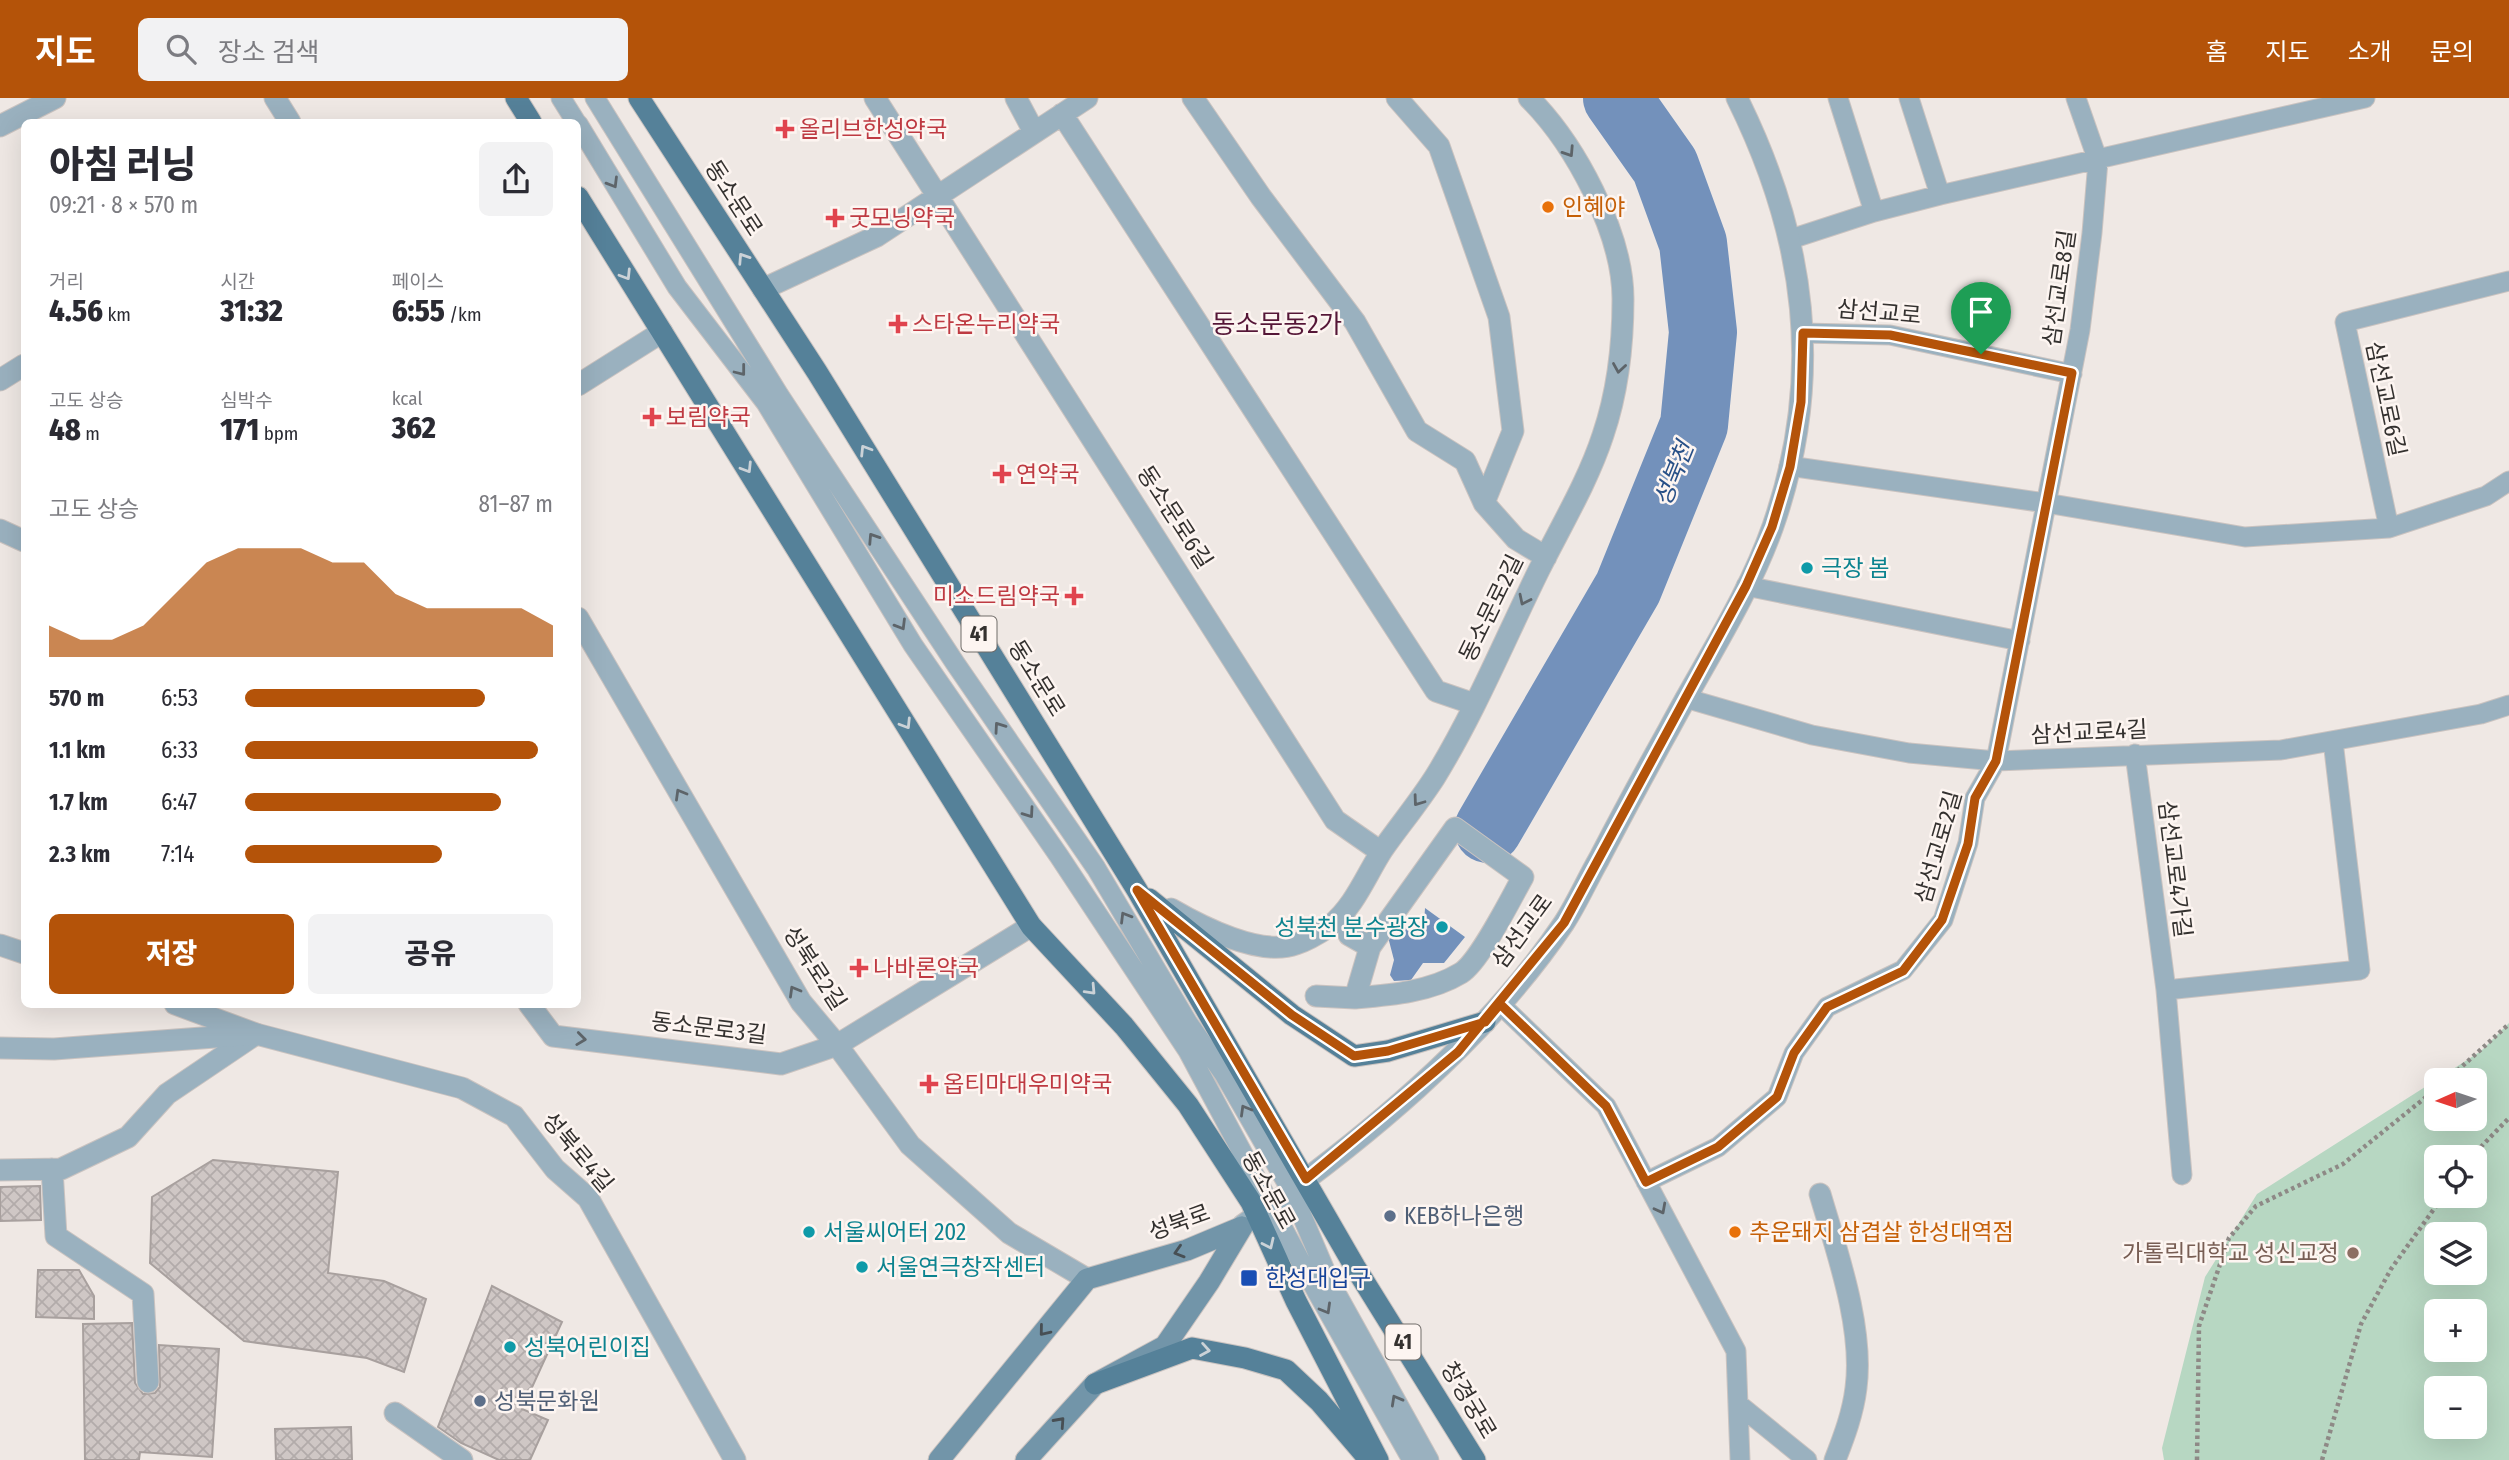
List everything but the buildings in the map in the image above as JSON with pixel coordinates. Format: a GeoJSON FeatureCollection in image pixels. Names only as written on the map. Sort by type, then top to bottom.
{"type":"FeatureCollection","features":[{"type":"Feature","properties":{"kind":"main road"},"geometry":{"type":"LineString","coordinates":[[516,98],[529,119]]}},
{"type":"Feature","properties":{"kind":"main road","name":"동소문로"},"geometry":{"type":"LineString","coordinates":[[639,98],[763,289],[1137,890],[1298,1185],[1333,1223]]}},
{"type":"Feature","properties":{"kind":"main road","name":"동소문로"},"geometry":{"type":"LineString","coordinates":[[581,202],[1031,926],[1124,1026],[1188,1105],[1257,1216],[1378,1460]]}},
{"type":"Feature","properties":{"kind":"main road"},"geometry":{"type":"LineString","coordinates":[[1137,890],[1292,1015],[1354,1056],[1388,1051],[1485,1022]]}},
{"type":"Feature","properties":{"kind":"main road","name":"성북로"},"geometry":{"type":"LineString","coordinates":[[1087,1279],[1187,1250],[1257,1216]]}},
{"type":"Feature","properties":{"kind":"main road","name":"성북로"},"geometry":{"type":"LineString","coordinates":[[1026,1460],[1095,1384],[1165,1346],[1257,1216]]}},
{"type":"Feature","properties":{"kind":"main road","name":"창경궁로"},"geometry":{"type":"LineString","coordinates":[[1333,1223],[1355,1266],[1475,1460]]}},
{"type":"Feature","properties":{"kind":"main road"},"geometry":{"type":"LineString","coordinates":[[939,1460],[1087,1279]]}},
{"type":"Feature","properties":{"kind":"main road"},"geometry":{"type":"LineString","coordinates":[[1095,1384],[1192,1348],[1245,1358],[1286,1370],[1319,1401],[1369,1460]]}},
{"type":"Feature","properties":{"kind":"street"},"geometry":{"type":"LineString","coordinates":[[0,126],[55,98]]}},
{"type":"Feature","properties":{"kind":"street"},"geometry":{"type":"LineString","coordinates":[[275,98],[287,119]]}},
{"type":"Feature","properties":{"kind":"street","name":"동소문로6길"},"geometry":{"type":"LineString","coordinates":[[875,98],[936,198],[1170,557],[1335,820],[1381,852]]}},
{"type":"Feature","properties":{"kind":"street"},"geometry":{"type":"LineString","coordinates":[[1016,98],[1034,132]]}},
{"type":"Feature","properties":{"kind":"street"},"geometry":{"type":"LineString","coordinates":[[763,289],[877,236],[1087,98]]}},
{"type":"Feature","properties":{"kind":"street"},"geometry":{"type":"LineString","coordinates":[[1193,98],[1261,197],[1355,322],[1418,431],[1465,461],[1484,503],[1516,539],[1546,557]]}},
{"type":"Feature","properties":{"kind":"street"},"geometry":{"type":"LineString","coordinates":[[1397,98],[1439,146],[1499,317],[1513,431],[1484,503]]}},
{"type":"Feature","properties":{"kind":"street","name":"동소문로2길"},"geometry":{"type":"LineString","coordinates":[[1137,890],[1203,928],[1267,947],[1295,945],[1331,925],[1367,882],[1381,852],[1434,778],[1474,704],[1603,436],[1622,349],[1623,296],[1611,230],[1584,176],[1544,113],[1528,98]]}},
{"type":"Feature","properties":{"kind":"street","name":"삼선교로"},"geometry":{"type":"LineString","coordinates":[[1257,1216],[1458,1052],[1564,923],[1746,586],[1772,527],[1790,467],[1801,402],[1803,333],[1791,239],[1765,155],[1737,98]]}},
{"type":"Feature","properties":{"kind":"street"},"geometry":{"type":"LineString","coordinates":[[1062,114],[1436,691],[1474,704]]}},
{"type":"Feature","properties":{"kind":"street"},"geometry":{"type":"LineString","coordinates":[[581,384],[662,332]]}},
{"type":"Feature","properties":{"kind":"street"},"geometry":{"type":"LineString","coordinates":[[0,380],[21,367]]}},
{"type":"Feature","properties":{"kind":"street"},"geometry":{"type":"LineString","coordinates":[[0,530],[21,540]]}},
{"type":"Feature","properties":{"kind":"street","name":"성북로2길"},"geometry":{"type":"LineString","coordinates":[[581,623],[801,1002],[837,1045],[910,1145],[1009,1233],[1087,1279]]}},
{"type":"Feature","properties":{"kind":"street"},"geometry":{"type":"LineString","coordinates":[[1316,996],[1355,998],[1394,994],[1427,986],[1462,972],[1480,950],[1523,877],[1455,828],[1370,947],[1355,998]]}},
{"type":"Feature","properties":{"kind":"street","name":"동소문로3길"},"geometry":{"type":"LineString","coordinates":[[531,1008],[553,1036],[781,1064],[837,1045],[1031,926]]}},
{"type":"Feature","properties":{"kind":"street"},"geometry":{"type":"LineString","coordinates":[[1349,935],[1370,947]]}},
{"type":"Feature","properties":{"kind":"street"},"geometry":{"type":"LineString","coordinates":[[0,945],[21,952]]}},
{"type":"Feature","properties":{"kind":"street"},"geometry":{"type":"LineString","coordinates":[[186,1008],[256,1034]]}},
{"type":"Feature","properties":{"kind":"street"},"geometry":{"type":"LineString","coordinates":[[0,1170],[61,1169],[128,1137],[167,1094],[256,1034]]}},
{"type":"Feature","properties":{"kind":"street","name":"성북로4길"},"geometry":{"type":"LineString","coordinates":[[0,1048],[54,1049],[256,1034],[462,1088],[514,1116],[555,1169],[588,1198],[735,1460]]}},
{"type":"Feature","properties":{"kind":"street"},"geometry":{"type":"LineString","coordinates":[[52,1169],[56,1236],[143,1294],[148,1382]]}},
{"type":"Feature","properties":{"kind":"street"},"geometry":{"type":"LineString","coordinates":[[1820,1194],[1857,1336],[1858,1362],[1854,1403],[1835,1460]]}},
{"type":"Feature","properties":{"kind":"street"},"geometry":{"type":"LineString","coordinates":[[395,1413],[462,1460]]}},
{"type":"Feature","properties":{"kind":"lane"},"geometry":{"type":"LineString","coordinates":[[561,98],[574,119]]}},
{"type":"Feature","properties":{"kind":"lane"},"geometry":{"type":"LineString","coordinates":[[595,98],[779,395],[955,663],[1096,867],[1188,1023],[1298,1185],[1329,1282],[1429,1460]]}},
{"type":"Feature","properties":{"kind":"lane"},"geometry":{"type":"LineString","coordinates":[[1838,98],[1874,212]]}},
{"type":"Feature","properties":{"kind":"lane"},"geometry":{"type":"LineString","coordinates":[[1909,98],[1940,195]]}},
{"type":"Feature","properties":{"kind":"lane"},"geometry":{"type":"LineString","coordinates":[[2076,98],[2098,161]]}},
{"type":"Feature","properties":{"kind":"lane"},"geometry":{"type":"LineString","coordinates":[[1791,239],[1874,212],[1940,195],[2098,161],[2320,103],[2365,98]]}},
{"type":"Feature","properties":{"kind":"lane"},"geometry":{"type":"LineString","coordinates":[[581,130],[677,287],[766,403],[913,645],[1059,856],[1188,1051],[1257,1216],[1412,1460]]}},
{"type":"Feature","properties":{"kind":"lane","name":"삼선교로8길"},"geometry":{"type":"LineString","coordinates":[[2046,503],[2072,373],[2089,257],[2098,161]]}},
{"type":"Feature","properties":{"kind":"lane","name":"삼선교로6길"},"geometry":{"type":"LineString","coordinates":[[2389,528],[2345,322],[2509,281]]}},
{"type":"Feature","properties":{"kind":"lane","name":"삼선교로"},"geometry":{"type":"LineString","coordinates":[[1803,333],[1890,335],[2072,373]]}},
{"type":"Feature","properties":{"kind":"lane"},"geometry":{"type":"LineString","coordinates":[[1790,467],[2046,503],[2245,537],[2389,528],[2486,496],[2509,481]]}},
{"type":"Feature","properties":{"kind":"lane"},"geometry":{"type":"LineString","coordinates":[[1996,761],[2046,503]]}},
{"type":"Feature","properties":{"kind":"lane"},"geometry":{"type":"LineString","coordinates":[[1746,586],[2020,641]]}},
{"type":"Feature","properties":{"kind":"lane","name":"삼선교로4길"},"geometry":{"type":"LineString","coordinates":[[1685,698],[1812,735],[1909,753],[1996,761],[2281,750],[2481,714],[2509,705]]}},
{"type":"Feature","properties":{"kind":"lane"},"geometry":{"type":"LineString","coordinates":[[2166,990],[2360,970],[2333,741]]}},
{"type":"Feature","properties":{"kind":"lane","name":"삼선교로4가길"},"geometry":{"type":"LineString","coordinates":[[2135,754],[2166,990],[2182,1175]]}},
{"type":"Feature","properties":{"kind":"lane","name":"삼선교로2길"},"geometry":{"type":"LineString","coordinates":[[1646,1182],[1718,1147],[1777,1097],[1794,1053],[1827,1007],[1903,971],[1942,920],[1968,844],[1975,798],[1996,761]]}},
{"type":"Feature","properties":{"kind":"lane"},"geometry":{"type":"LineString","coordinates":[[1500,1004],[1606,1106],[1736,1350],[1740,1460]]}},
{"type":"Feature","properties":{"kind":"lane"},"geometry":{"type":"LineString","coordinates":[[1738,1404],[1807,1460]]}},
{"type":"Feature","properties":{"kind":"path"},"geometry":{"type":"LineString","coordinates":[[2460,1068],[2509,1024]]}},
{"type":"Feature","properties":{"kind":"path"},"geometry":{"type":"LineString","coordinates":[[2197,1460],[2199,1326],[2229,1238],[2256,1206],[2343,1164],[2424,1099]]}},
{"type":"Feature","properties":{"kind":"path"},"geometry":{"type":"LineString","coordinates":[[2483,1145],[2509,1118]]}},
{"type":"Feature","properties":{"kind":"path"},"geometry":{"type":"LineString","coordinates":[[2322,1460],[2361,1324],[2390,1269],[2435,1208]]}},
{"type":"Feature","properties":{"kind":"green space","name":"가톨릭대학교 성신교정"},"geometry":{"type":"Polygon","coordinates":[[[2509,1023],[2509,1460],[2164,1460],[2162,1448],[2205,1277],[2257,1194],[2424,1087],[2424,1131],[2487,1131],[2487,1068],[2454,1068],[2481,1051],[2509,1023]]]}},
{"type":"Feature","properties":{"kind":"water"},"geometry":{"type":"Polygon","coordinates":[[[1425,908],[1465,937],[1444,963],[1423,963],[1411,980],[1394,981],[1390,975],[1394,960],[1388,937],[1395,926],[1405,924],[1420,930],[1424,925],[1425,908]]]}},
{"type":"Feature","properties":{"kind":"waterway","name":"성북천"},"geometry":{"type":"LineString","coordinates":[[1488,829],[1628,588],[1694,425],[1703,332],[1693,243],[1665,166],[1617,98]]}},
{"type":"Feature","properties":{"kind":"place","name":"올리브한성약국"},"geometry":{"type":"Point","coordinates":[785,129]}},
{"type":"Feature","properties":{"kind":"place","name":"인혜야"},"geometry":{"type":"Point","coordinates":[1548,207]}},
{"type":"Feature","properties":{"kind":"place","name":"굿모닝약국"},"geometry":{"type":"Point","coordinates":[835,218]}},
{"type":"Feature","properties":{"kind":"place","name":"스타온누리약국"},"geometry":{"type":"Point","coordinates":[898,324]}},
{"type":"Feature","properties":{"kind":"place","name":"보림약국"},"geometry":{"type":"Point","coordinates":[652,417]}},
{"type":"Feature","properties":{"kind":"place","name":"연약국"},"geometry":{"type":"Point","coordinates":[1002,474]}},
{"type":"Feature","properties":{"kind":"place","name":"극장 봄"},"geometry":{"type":"Point","coordinates":[1807,568]}},
{"type":"Feature","properties":{"kind":"place","name":"미소드림약국"},"geometry":{"type":"Point","coordinates":[1074,596]}},
{"type":"Feature","properties":{"kind":"place","name":"성북천 분수광장"},"geometry":{"type":"Point","coordinates":[1442,927]}},
{"type":"Feature","properties":{"kind":"place","name":"나바론약국"},"geometry":{"type":"Point","coordinates":[859,968]}},
{"type":"Feature","properties":{"kind":"place","name":"옵티마대우미약국"},"geometry":{"type":"Point","coordinates":[929,1084]}},
{"type":"Feature","properties":{"kind":"place","name":"KEB하나은행"},"geometry":{"type":"Point","coordinates":[1390,1216]}},
{"type":"Feature","properties":{"kind":"place","name":"서울씨어터 202"},"geometry":{"type":"Point","coordinates":[809,1232]}},
{"type":"Feature","properties":{"kind":"place","name":"추운돼지 삼겹살 한성대역점"},"geometry":{"type":"Point","coordinates":[1735,1232]}},
{"type":"Feature","properties":{"kind":"place","name":"가톨릭대학교 성신교정"},"geometry":{"type":"Point","coordinates":[2353,1253]}},
{"type":"Feature","properties":{"kind":"place","name":"서울연극창작센터"},"geometry":{"type":"Point","coordinates":[862,1267]}},
{"type":"Feature","properties":{"kind":"place","name":"한성대입구"},"geometry":{"type":"Point","coordinates":[1249,1278]}},
{"type":"Feature","properties":{"kind":"place","name":"성북어린이집"},"geometry":{"type":"Point","coordinates":[510,1347]}},
{"type":"Feature","properties":{"kind":"place","name":"성북문화원"},"geometry":{"type":"Point","coordinates":[480,1401]}},
{"type":"Feature","properties":{"kind":"district","name":"동소문동2가"},"geometry":{"type":"Point","coordinates":[1277,324]}},
{"type":"Feature","properties":{"kind":"route"},"geometry":{"type":"LineString","coordinates":[[1981,354],[1890,335],[1803,333],[1801,402],[1790,467],[1772,527],[1746,586],[1564,923],[1500,1004],[1485,1022],[1458,1052],[1306,1179],[1137,890],[1292,1015],[1354,1056],[1388,1051],[1485,1022],[1500,1004],[1606,1106],[1646,1182],[1718,1147],[1777,1097],[1794,1053],[1827,1007],[1903,971],[1942,920],[1968,844],[1975,798],[1996,761],[2072,373],[1981,354]]}}]}
